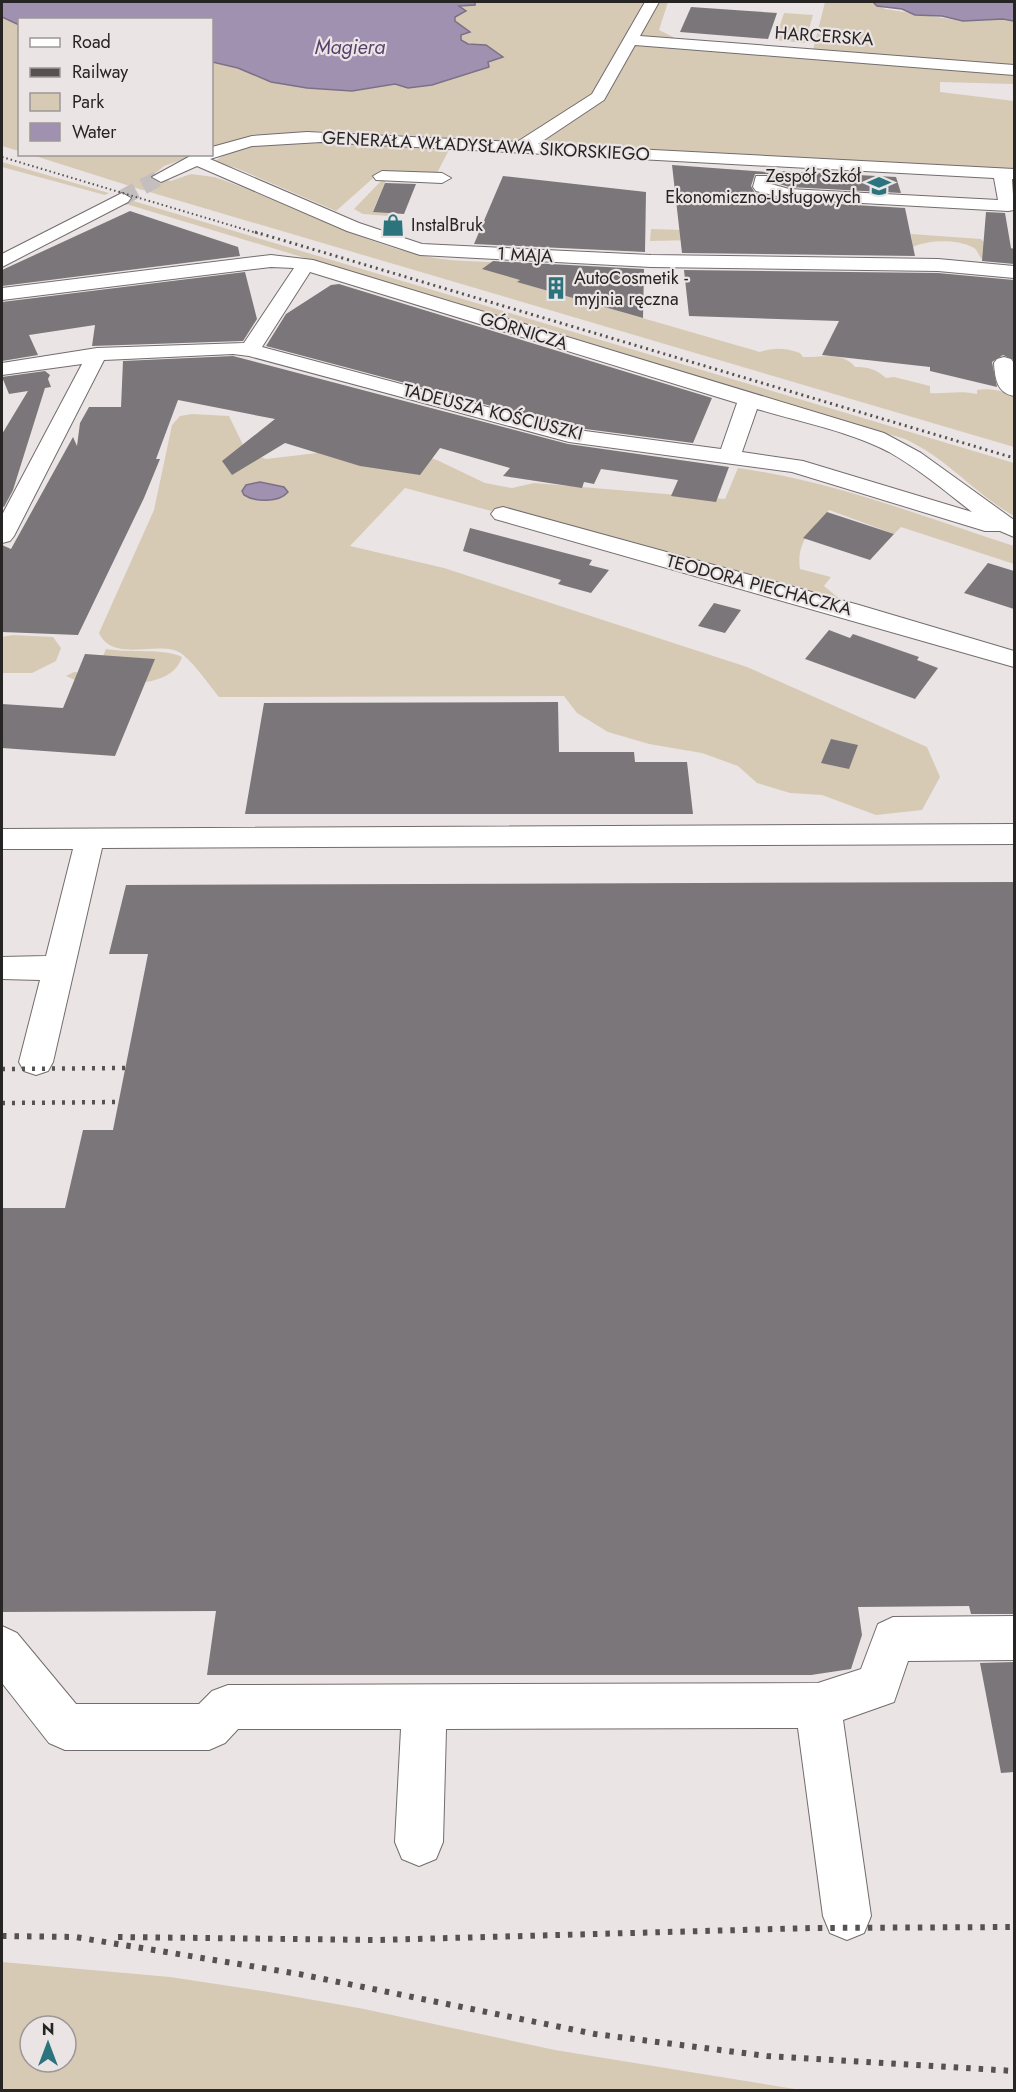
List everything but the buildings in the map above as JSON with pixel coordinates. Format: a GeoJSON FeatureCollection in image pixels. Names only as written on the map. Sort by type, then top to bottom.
{"type":"FeatureCollection","features":[{"type":"Feature","properties":{"kind":"street"},"geometry":{"type":"LineString","coordinates":[[521,147],[598,97],[652,2]]}},
{"type":"Feature","properties":{"kind":"street","name":"HARCERSKA"},"geometry":{"type":"LineString","coordinates":[[632,40],[1014,70]]}},
{"type":"Feature","properties":{"kind":"street","name":"GENERAŁA WŁADYSŁAWA SIKORSKIEGO"},"geometry":{"type":"LineString","coordinates":[[213,153],[245,143],[300,137],[1008,173]]}},
{"type":"Feature","properties":{"kind":"street","name":"GENERAŁA WŁADYSŁAWA SIKORSKIEGO"},"geometry":{"type":"LineString","coordinates":[[161,177],[205,156]]}},
{"type":"Feature","properties":{"kind":"street","name":"1 MAJA"},"geometry":{"type":"LineString","coordinates":[[205,156],[354,227],[420,249],[651,261],[938,265],[1014,272]]}},
{"type":"Feature","properties":{"kind":"street"},"geometry":{"type":"LineString","coordinates":[[762,180],[762,187],[789,194],[1008,206],[1008,173]]}},
{"type":"Feature","properties":{"kind":"street"},"geometry":{"type":"LineString","coordinates":[[382,176],[443,175],[436,198]]}},
{"type":"Feature","properties":{"kind":"street"},"geometry":{"type":"LineString","coordinates":[[2,261],[122,198]]}},
{"type":"Feature","properties":{"kind":"street","name":"GÓRNICZA"},"geometry":{"type":"LineString","coordinates":[[2,294],[271,261],[306,264],[891,444],[923,462],[1014,531]]}},
{"type":"Feature","properties":{"kind":"street"},"geometry":{"type":"LineString","coordinates":[[250,350],[306,264]]}},
{"type":"Feature","properties":{"kind":"street","name":"TADEUSZA KOŚCIUSZKI"},"geometry":{"type":"LineString","coordinates":[[2,369],[97,354],[233,348],[250,350],[569,435],[795,466],[1014,531]]}},
{"type":"Feature","properties":{"kind":"street"},"geometry":{"type":"LineString","coordinates":[[2,536],[97,354]]}},
{"type":"Feature","properties":{"kind":"street"},"geometry":{"type":"LineString","coordinates":[[1004,363],[1006,382],[1014,390]]}},
{"type":"Feature","properties":{"kind":"street"},"geometry":{"type":"LineString","coordinates":[[730,456],[749,399]]}},
{"type":"Feature","properties":{"kind":"street"},"geometry":{"type":"LineString","coordinates":[[938,509],[963,508],[969,499]]}},
{"type":"Feature","properties":{"kind":"street","name":"TEODORA PIECHACZKA"},"geometry":{"type":"LineString","coordinates":[[503,514],[850,610],[1014,659]]}},
{"type":"Feature","properties":{"kind":"street"},"geometry":{"type":"LineString","coordinates":[[2,839],[1014,834]]}},
{"type":"Feature","properties":{"kind":"street"},"geometry":{"type":"LineString","coordinates":[[36,1062],[90,838]]}},
{"type":"Feature","properties":{"kind":"street"},"geometry":{"type":"LineString","coordinates":[[2,968],[58,968]]}},
{"type":"Feature","properties":{"kind":"street"},"geometry":{"type":"LineString","coordinates":[[2,1648],[65,1727],[209,1727],[228,1707],[818,1705],[878,1686],[893,1639],[1014,1638]]}},
{"type":"Feature","properties":{"kind":"street"},"geometry":{"type":"LineString","coordinates":[[818,1705],[847,1916]]}},
{"type":"Feature","properties":{"kind":"street"},"geometry":{"type":"LineString","coordinates":[[419,1842],[424,1707]]}},
{"type":"Feature","properties":{"kind":"green space"},"geometry":{"type":"Polygon","coordinates":[[[475,2],[668,2],[659,30],[677,39],[813,50],[825,2],[874,2],[885,9],[963,21],[1003,19],[1014,21],[1014,84],[940,82],[940,92],[1014,101],[1014,170],[325,131],[256,135],[213,149],[213,62],[238,68],[271,82],[307,88],[352,91],[395,84],[418,87],[432,85],[488,67],[488,62],[502,57],[482,44],[468,44],[461,40],[461,34],[470,32],[457,25],[455,17],[466,11],[458,7],[475,4],[475,2]]]}},
{"type":"Feature","properties":{"kind":"green space"},"geometry":{"type":"Polygon","coordinates":[[[784,13],[813,15],[805,43],[775,40],[784,13]]]}},
{"type":"Feature","properties":{"kind":"green space"},"geometry":{"type":"Polygon","coordinates":[[[2,17],[18,25],[18,151],[2,146],[2,17]]]}},
{"type":"Feature","properties":{"kind":"green space"},"geometry":{"type":"Polygon","coordinates":[[[318,140],[450,148],[437,173],[380,172],[336,211],[236,168],[214,162],[225,155],[250,146],[318,140]]]}},
{"type":"Feature","properties":{"kind":"green space"},"geometry":{"type":"Polygon","coordinates":[[[35,156],[192,156],[164,166],[152,176],[171,181],[191,174],[214,177],[266,196],[367,239],[420,255],[462,261],[534,263],[534,267],[518,282],[760,352],[780,349],[800,353],[803,357],[837,357],[850,362],[855,367],[875,371],[886,378],[894,377],[930,386],[930,393],[977,394],[977,390],[986,389],[1014,395],[1014,447],[136,188],[35,156]]]}},
{"type":"Feature","properties":{"kind":"green space"},"geometry":{"type":"Polygon","coordinates":[[[2,162],[109,193],[105,195],[2,167],[2,162]]]}},
{"type":"Feature","properties":{"kind":"green space"},"geometry":{"type":"Polygon","coordinates":[[[382,180],[386,180],[373,211],[389,213],[388,216],[363,214],[354,209],[382,180]]]}},
{"type":"Feature","properties":{"kind":"green space"},"geometry":{"type":"Polygon","coordinates":[[[130,200],[1014,463],[1014,516],[934,456],[905,439],[123,203],[130,200]]]}},
{"type":"Feature","properties":{"kind":"green space"},"geometry":{"type":"Polygon","coordinates":[[[651,229],[685,230],[697,240],[650,241],[651,229]]]}},
{"type":"Feature","properties":{"kind":"green space"},"geometry":{"type":"Polygon","coordinates":[[[911,234],[981,239],[984,242],[983,260],[974,248],[965,244],[934,242],[913,247],[911,234]]]}},
{"type":"Feature","properties":{"kind":"green space"},"geometry":{"type":"Polygon","coordinates":[[[192,414],[229,416],[246,451],[266,459],[317,453],[348,425],[439,461],[485,483],[512,488],[534,483],[725,499],[738,468],[773,474],[878,501],[1014,546],[1014,564],[901,527],[894,534],[829,510],[811,529],[803,543],[799,559],[800,569],[831,577],[824,586],[848,606],[405,488],[350,546],[444,568],[747,667],[927,747],[940,777],[922,810],[876,815],[822,795],[790,793],[757,783],[738,766],[702,753],[649,744],[608,732],[577,713],[564,696],[219,697],[182,654],[162,648],[115,648],[99,633],[154,510],[172,425],[180,416],[192,414]]]}},
{"type":"Feature","properties":{"kind":"green space"},"geometry":{"type":"Polygon","coordinates":[[[13,635],[53,637],[61,648],[56,661],[32,673],[2,673],[2,637],[13,635]]]}},
{"type":"Feature","properties":{"kind":"green space"},"geometry":{"type":"Polygon","coordinates":[[[106,649],[166,653],[182,657],[175,669],[151,681],[119,683],[75,680],[66,676],[74,672],[142,677],[149,659],[103,656],[106,649]]]}},
{"type":"Feature","properties":{"kind":"green space"},"geometry":{"type":"Polygon","coordinates":[[[2,1962],[170,1977],[269,1992],[364,2009],[555,2050],[801,2090],[2,2090],[2,1962]]]}},
{"type":"Feature","properties":{"kind":"water","name":"Magiera"},"geometry":{"type":"Polygon","coordinates":[[[2,2],[475,2],[475,5],[459,6],[466,11],[455,17],[455,21],[470,32],[461,35],[461,40],[468,44],[486,45],[503,57],[488,62],[489,67],[432,85],[408,88],[395,84],[352,91],[307,88],[271,82],[238,68],[213,62],[213,18],[18,18],[18,25],[2,17],[2,2]]]}},
{"type":"Feature","properties":{"kind":"water"},"geometry":{"type":"Polygon","coordinates":[[[873,2],[1014,2],[1014,21],[1003,19],[963,21],[942,16],[915,15],[902,9],[877,6],[873,2]]]}},
{"type":"Feature","properties":{"kind":"water"},"geometry":{"type":"Polygon","coordinates":[[[260,482],[284,487],[288,492],[273,500],[254,499],[244,495],[242,491],[246,485],[260,482]]]}},
{"type":"Feature","properties":{"kind":"tunnel"},"geometry":{"type":"LineString","coordinates":[[122,198],[161,177]]}},
{"type":"Feature","properties":{"kind":"railway"},"geometry":{"type":"LineString","coordinates":[[2,157],[260,234]]}},
{"type":"Feature","properties":{"kind":"railway"},"geometry":{"type":"LineString","coordinates":[[255,232],[1014,458]]}},
{"type":"Feature","properties":{"kind":"railway"},"geometry":{"type":"LineString","coordinates":[[2,1069],[126,1068]]}},
{"type":"Feature","properties":{"kind":"railway"},"geometry":{"type":"LineString","coordinates":[[2,1103],[119,1102]]}},
{"type":"Feature","properties":{"kind":"railway"},"geometry":{"type":"LineString","coordinates":[[118,1937],[378,1940],[812,1928],[1014,1927]]}},
{"type":"Feature","properties":{"kind":"railway"},"geometry":{"type":"LineString","coordinates":[[2,1936],[75,1937],[299,1974],[595,2034],[767,2056],[1014,2071]]}},
{"type":"Feature","properties":{"kind":"place","name":"Zespół Szkół Ekonomiczno-Usługowych"},"geometry":{"type":"Point","coordinates":[879,186]}},
{"type":"Feature","properties":{"kind":"place","name":"InstalBruk"},"geometry":{"type":"Point","coordinates":[393,225]}},
{"type":"Feature","properties":{"kind":"place","name":"AutoCosmetik - myjnia ręczna"},"geometry":{"type":"Point","coordinates":[556,288]}}]}
